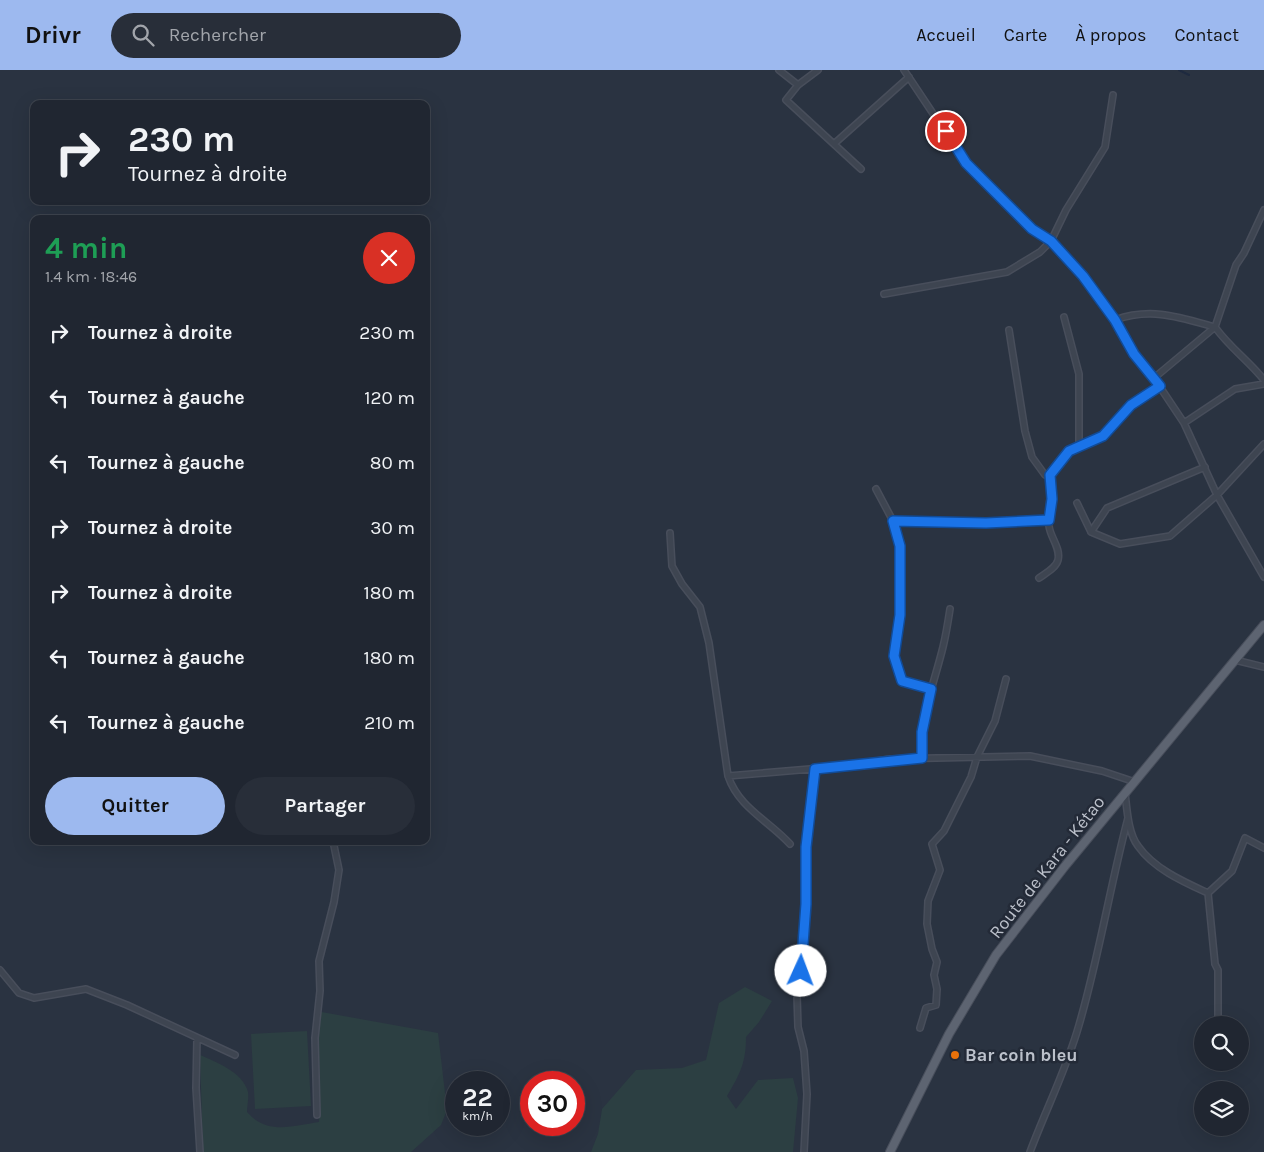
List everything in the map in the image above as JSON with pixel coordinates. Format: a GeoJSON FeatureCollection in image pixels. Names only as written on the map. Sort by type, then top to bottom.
{"type":"FeatureCollection","features":[{"type":"Feature","properties":{"kind":"main road","name":"Route de Kara - Kétao"},"geometry":{"type":"LineString","coordinates":[[890,1152],[949,1034],[986,972],[1065,866],[1264,625]]}},
{"type":"Feature","properties":{"kind":"street"},"geometry":{"type":"LineString","coordinates":[[779,70],[798,85]]}},
{"type":"Feature","properties":{"kind":"street"},"geometry":{"type":"LineString","coordinates":[[818,70],[798,85],[786,100],[860,169]]}},
{"type":"Feature","properties":{"kind":"street"},"geometry":{"type":"LineString","coordinates":[[904,70],[966,163],[1032,229],[1051,241],[1083,276],[1115,320],[1134,354],[1160,386],[1184,423],[1217,495],[1264,577]]}},
{"type":"Feature","properties":{"kind":"street"},"geometry":{"type":"LineString","coordinates":[[834,143],[909,77]]}},
{"type":"Feature","properties":{"kind":"street"},"geometry":{"type":"LineString","coordinates":[[884,294],[1007,272],[1040,252],[1051,241],[1066,210],[1105,147],[1113,95]]}},
{"type":"Feature","properties":{"kind":"street"},"geometry":{"type":"LineString","coordinates":[[1154,378],[1215,327],[1236,265],[1244,253],[1264,210]]}},
{"type":"Feature","properties":{"kind":"street"},"geometry":{"type":"LineString","coordinates":[[1115,320],[1139,313],[1172,314],[1215,327],[1224,341],[1251,364],[1264,380]]}},
{"type":"Feature","properties":{"kind":"street"},"geometry":{"type":"LineString","coordinates":[[1064,316],[1079,374],[1079,447]]}},
{"type":"Feature","properties":{"kind":"street"},"geometry":{"type":"LineString","coordinates":[[1009,330],[1025,431],[1032,457],[1045,475],[1050,475]]}},
{"type":"Feature","properties":{"kind":"street"},"geometry":{"type":"LineString","coordinates":[[1184,423],[1235,389],[1264,384]]}},
{"type":"Feature","properties":{"kind":"street"},"geometry":{"type":"LineString","coordinates":[[1039,578],[1054,568],[1059,554],[1049,528],[1052,499],[1050,475],[1069,451],[1103,436],[1131,405],[1160,386]]}},
{"type":"Feature","properties":{"kind":"street"},"geometry":{"type":"LineString","coordinates":[[1078,503],[1091,532],[1120,544],[1170,536],[1217,495],[1264,444]]}},
{"type":"Feature","properties":{"kind":"street"},"geometry":{"type":"LineString","coordinates":[[1091,532],[1107,508],[1205,468]]}},
{"type":"Feature","properties":{"kind":"street"},"geometry":{"type":"LineString","coordinates":[[876,488],[893,521],[900,546],[900,615],[895,640],[895,659],[902,681],[931,689]]}},
{"type":"Feature","properties":{"kind":"street"},"geometry":{"type":"LineString","coordinates":[[893,521],[986,523],[1049,520]]}},
{"type":"Feature","properties":{"kind":"street"},"geometry":{"type":"LineString","coordinates":[[670,533],[672,566],[682,584],[700,607],[709,643],[728,776],[732,787],[748,808],[790,844]]}},
{"type":"Feature","properties":{"kind":"street"},"geometry":{"type":"LineString","coordinates":[[922,758],[922,732],[931,689],[943,647],[950,609]]}},
{"type":"Feature","properties":{"kind":"street"},"geometry":{"type":"LineString","coordinates":[[1235,660],[1264,667]]}},
{"type":"Feature","properties":{"kind":"street"},"geometry":{"type":"LineString","coordinates":[[920,1028],[926,1008],[936,1005],[937,990],[934,975],[937,962],[927,924],[928,901],[940,870],[932,844],[944,831],[971,777],[976,756],[995,721],[1006,679]]}},
{"type":"Feature","properties":{"kind":"street"},"geometry":{"type":"LineString","coordinates":[[728,776],[922,758],[1030,756],[1102,771],[1135,782]]}},
{"type":"Feature","properties":{"kind":"street"},"geometry":{"type":"LineString","coordinates":[[804,1152],[807,1094],[804,1051],[798,1027],[797,995],[801,971],[806,904],[806,847],[815,769]]}},
{"type":"Feature","properties":{"kind":"street"},"geometry":{"type":"LineString","coordinates":[[1125,794],[1128,818],[1137,845],[1153,861],[1178,879],[1208,893]]}},
{"type":"Feature","properties":{"kind":"street"},"geometry":{"type":"LineString","coordinates":[[1030,1152],[1066,1065],[1079,1025],[1128,818]]}},
{"type":"Feature","properties":{"kind":"street"},"geometry":{"type":"LineString","coordinates":[[1208,893],[1232,871],[1245,838],[1264,848]]}},
{"type":"Feature","properties":{"kind":"street"},"geometry":{"type":"LineString","coordinates":[[317,1114],[315,1038],[320,990],[319,961],[334,902],[339,870],[334,845]]}},
{"type":"Feature","properties":{"kind":"street"},"geometry":{"type":"LineString","coordinates":[[1208,893],[1215,964],[1218,970],[1218,1016]]}},
{"type":"Feature","properties":{"kind":"street"},"geometry":{"type":"LineString","coordinates":[[0,970],[19,993],[34,998],[86,989],[110,997],[235,1055]]}},
{"type":"Feature","properties":{"kind":"street"},"geometry":{"type":"LineString","coordinates":[[197,1038],[196,1088],[200,1152]]}},
{"type":"Feature","properties":{"kind":"shaded area"},"geometry":{"type":"Polygon","coordinates":[[[745,987],[772,1001],[759,1022],[746,1037],[745,1054],[741,1068],[727,1096],[736,1109],[758,1080],[793,1078],[798,1098],[793,1152],[591,1152],[598,1134],[602,1109],[636,1070],[682,1068],[706,1060],[719,1003],[745,987]]]}},
{"type":"Feature","properties":{"kind":"shaded area"},"geometry":{"type":"Polygon","coordinates":[[[316,1011],[438,1033],[445,1093],[445,1115],[441,1125],[411,1152],[203,1152],[200,1055],[235,1073],[241,1079],[248,1092],[247,1112],[263,1124],[271,1126],[290,1127],[319,1122],[320,1085],[316,1011]]]}},
{"type":"Feature","properties":{"kind":"shaded area"},"geometry":{"type":"Polygon","coordinates":[[[307,1031],[311,1106],[255,1109],[251,1034],[307,1031]]]}},
{"type":"Feature","properties":{"kind":"waterway"},"geometry":{"type":"LineString","coordinates":[[1179,70],[1189,75]]}},
{"type":"Feature","properties":{"kind":"place","name":"Bar coin bleu"},"geometry":{"type":"Point","coordinates":[955,1055]}},
{"type":"Feature","properties":{"kind":"route"},"geometry":{"type":"LineString","coordinates":[[801,971],[806,904],[806,847],[815,769],[890,759],[922,758],[922,732],[931,689],[902,681],[895,659],[894,648],[900,615],[898,603],[900,546],[893,521],[986,523],[1049,520],[1052,499],[1050,475],[1069,451],[1103,436],[1131,405],[1160,386],[1134,354],[1115,320],[1083,276],[1051,241],[1032,229],[966,163],[946,131]]}}]}
